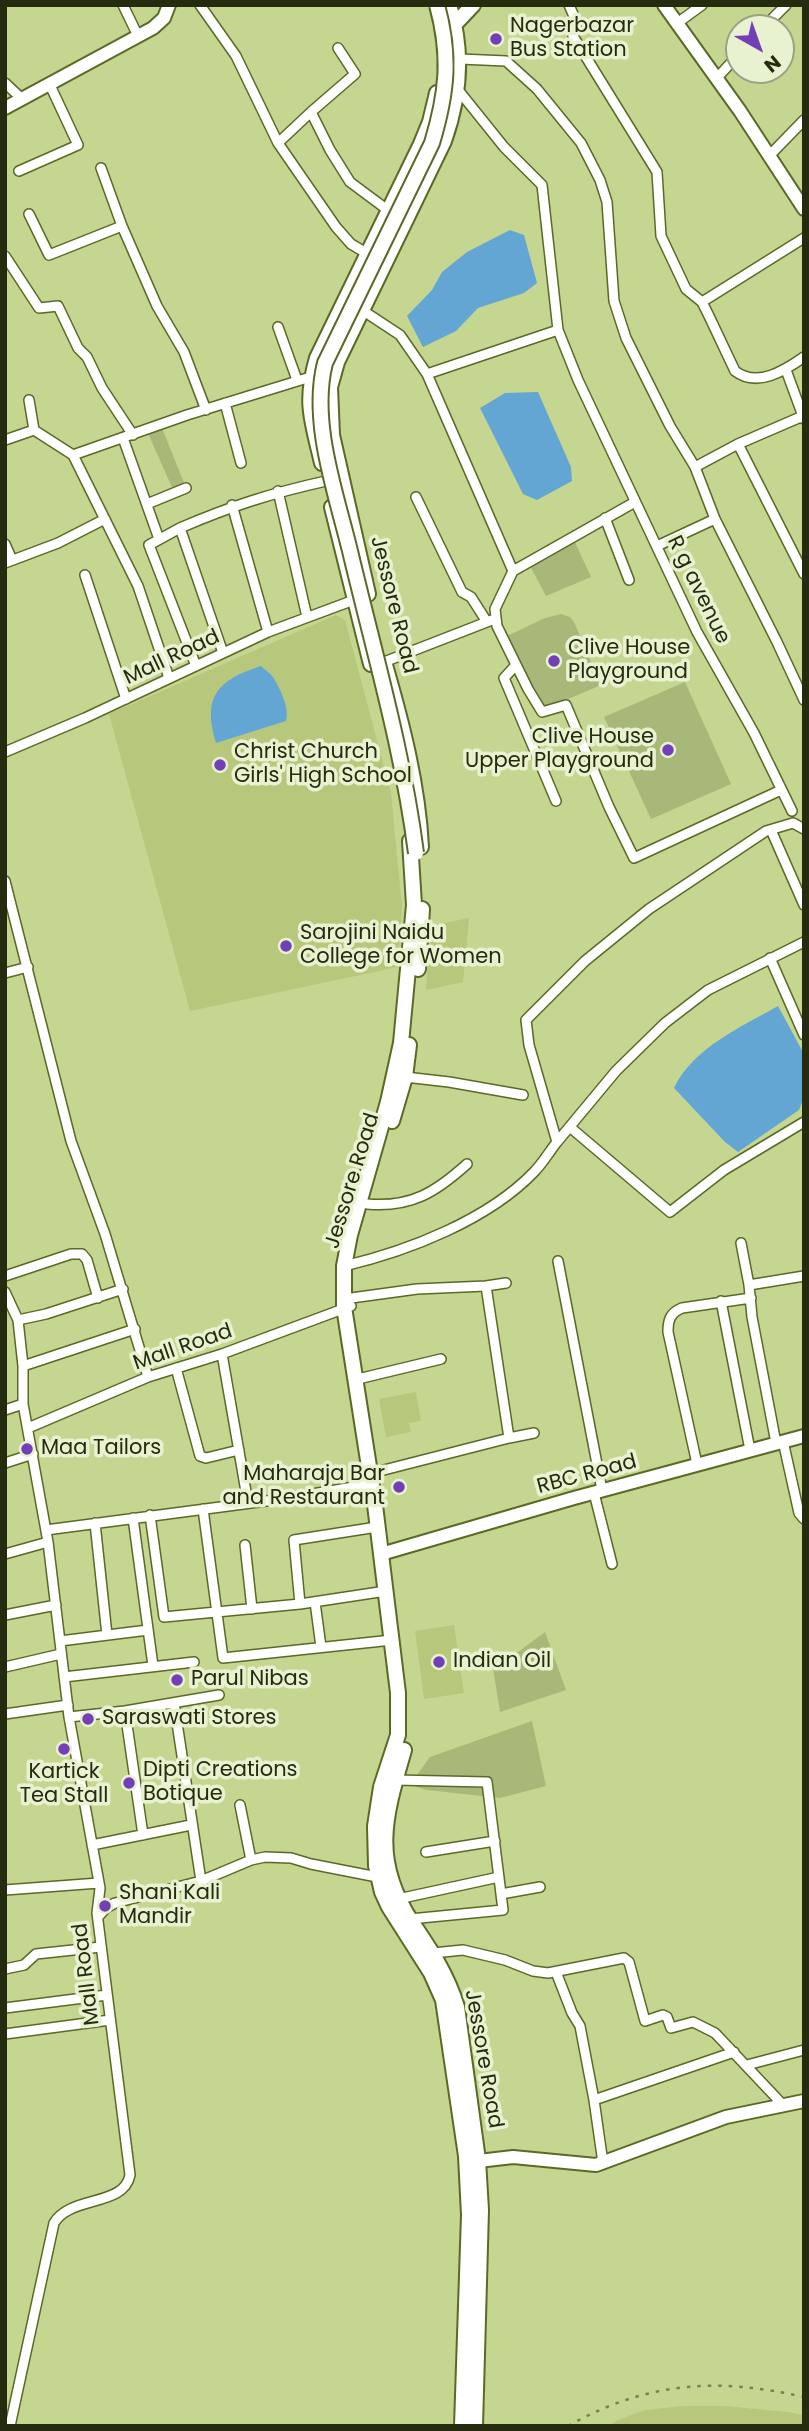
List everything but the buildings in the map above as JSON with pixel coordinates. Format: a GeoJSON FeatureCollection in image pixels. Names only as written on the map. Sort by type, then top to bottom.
{"type":"FeatureCollection","features":[{"type":"Feature","properties":{"kind":"main road","name":"Jessore Road"},"geometry":{"type":"LineString","coordinates":[[417,862],[309,413],[309,397],[317,358],[430,122],[439,84],[437,31],[429,5]]}},
{"type":"Feature","properties":{"kind":"main road"},"geometry":{"type":"LineString","coordinates":[[417,862],[405,779],[320,417],[320,382],[325,363],[432,143],[443,108],[446,80],[444,32],[437,5]]}},
{"type":"Feature","properties":{"kind":"main road","name":"Jessore Road"},"geometry":{"type":"LineString","coordinates":[[347,1266],[405,1077],[422,932],[418,895],[418,817],[405,738],[384,662],[332,435],[329,404],[337,362],[444,141],[452,118],[460,59],[449,5]]}},
{"type":"Feature","properties":{"kind":"main road"},"geometry":{"type":"LineString","coordinates":[[437,31],[455,24],[473,5]]}},
{"type":"Feature","properties":{"kind":"main road","name":"Jessore Road"},"geometry":{"type":"LineString","coordinates":[[418,895],[401,1043],[388,1102],[360,1195],[347,1266],[348,1303],[408,1723],[405,1745],[390,1799],[382,1876],[433,1953],[451,1986],[457,2007],[481,2225],[475,2426]]}},
{"type":"Feature","properties":{"kind":"main road","name":"Jessore Road"},"geometry":{"type":"LineString","coordinates":[[348,1303],[362,1378],[377,1527],[385,1553],[386,1591],[397,1693],[398,1735],[377,1805],[374,1848],[389,1907],[431,1973],[443,2000],[473,2161],[468,2228],[462,2426]]}},
{"type":"Feature","properties":{"kind":"street"},"geometry":{"type":"LineString","coordinates":[[123,5],[138,36]]}},
{"type":"Feature","properties":{"kind":"street"},"geometry":{"type":"LineString","coordinates":[[5,108],[49,83],[95,62],[161,22],[169,5]]}},
{"type":"Feature","properties":{"kind":"street"},"geometry":{"type":"LineString","coordinates":[[200,5],[236,56],[278,143],[336,227],[351,244],[368,254]]}},
{"type":"Feature","properties":{"kind":"street"},"geometry":{"type":"LineString","coordinates":[[569,5],[577,23],[573,36],[657,172],[661,236],[687,289],[702,302],[735,371],[742,376],[763,379],[786,370],[804,357]]}},
{"type":"Feature","properties":{"kind":"street"},"geometry":{"type":"LineString","coordinates":[[663,5],[804,209]]}},
{"type":"Feature","properties":{"kind":"street"},"geometry":{"type":"LineString","coordinates":[[676,24],[702,5]]}},
{"type":"Feature","properties":{"kind":"street"},"geometry":{"type":"LineString","coordinates":[[278,143],[355,74],[338,48]]}},
{"type":"Feature","properties":{"kind":"street"},"geometry":{"type":"LineString","coordinates":[[460,59],[506,61],[537,89],[581,143],[600,180],[607,202],[614,301],[626,338],[670,426],[695,467],[715,519],[804,701]]}},
{"type":"Feature","properties":{"kind":"street"},"geometry":{"type":"LineString","coordinates":[[716,79],[725,69]]}},
{"type":"Feature","properties":{"kind":"street"},"geometry":{"type":"LineString","coordinates":[[5,83],[21,99]]}},
{"type":"Feature","properties":{"kind":"street"},"geometry":{"type":"LineString","coordinates":[[19,171],[78,145],[49,83]]}},
{"type":"Feature","properties":{"kind":"street"},"geometry":{"type":"LineString","coordinates":[[439,84],[457,87]]}},
{"type":"Feature","properties":{"kind":"street","name":"R g avenue"},"geometry":{"type":"LineString","coordinates":[[457,87],[504,147],[542,185],[558,330],[578,380],[697,632],[754,733],[792,811]]}},
{"type":"Feature","properties":{"kind":"street"},"geometry":{"type":"LineString","coordinates":[[311,112],[350,182],[388,211]]}},
{"type":"Feature","properties":{"kind":"street"},"geometry":{"type":"LineString","coordinates":[[769,156],[804,120]]}},
{"type":"Feature","properties":{"kind":"street"},"geometry":{"type":"LineString","coordinates":[[101,168],[122,226],[157,306],[184,352],[206,410]]}},
{"type":"Feature","properties":{"kind":"street"},"geometry":{"type":"LineString","coordinates":[[29,214],[49,255],[122,226]]}},
{"type":"Feature","properties":{"kind":"street"},"geometry":{"type":"LineString","coordinates":[[702,302],[804,238]]}},
{"type":"Feature","properties":{"kind":"street"},"geometry":{"type":"LineString","coordinates":[[5,256],[39,308],[58,306],[78,348],[87,357],[128,436],[146,504],[159,539]]}},
{"type":"Feature","properties":{"kind":"street"},"geometry":{"type":"LineString","coordinates":[[362,310],[400,335],[427,374],[513,571]]}},
{"type":"Feature","properties":{"kind":"street"},"geometry":{"type":"LineString","coordinates":[[278,327],[297,380]]}},
{"type":"Feature","properties":{"kind":"street"},"geometry":{"type":"LineString","coordinates":[[427,374],[558,330]]}},
{"type":"Feature","properties":{"kind":"street"},"geometry":{"type":"LineString","coordinates":[[695,467],[738,444],[803,418],[786,370]]}},
{"type":"Feature","properties":{"kind":"street"},"geometry":{"type":"LineString","coordinates":[[73,455],[312,374],[333,375]]}},
{"type":"Feature","properties":{"kind":"street"},"geometry":{"type":"LineString","coordinates":[[29,400],[34,430],[73,455],[138,586],[169,678]]}},
{"type":"Feature","properties":{"kind":"street"},"geometry":{"type":"LineString","coordinates":[[225,403],[241,463]]}},
{"type":"Feature","properties":{"kind":"street"},"geometry":{"type":"LineString","coordinates":[[5,440],[34,430]]}},
{"type":"Feature","properties":{"kind":"street"},"geometry":{"type":"LineString","coordinates":[[738,444],[804,574]]}},
{"type":"Feature","properties":{"kind":"street"},"geometry":{"type":"LineString","coordinates":[[196,666],[149,545],[232,505],[278,491],[326,481]]}},
{"type":"Feature","properties":{"kind":"street"},"geometry":{"type":"LineString","coordinates":[[146,504],[186,488]]}},
{"type":"Feature","properties":{"kind":"street"},"geometry":{"type":"LineString","coordinates":[[278,491],[307,617]]}},
{"type":"Feature","properties":{"kind":"street"},"geometry":{"type":"LineString","coordinates":[[416,498],[462,592],[471,597],[487,622]]}},
{"type":"Feature","properties":{"kind":"street"},"geometry":{"type":"LineString","coordinates":[[635,502],[513,571],[495,609],[497,626],[516,665],[542,712],[566,705],[608,807],[634,858],[781,790]]}},
{"type":"Feature","properties":{"kind":"street"},"geometry":{"type":"LineString","coordinates":[[232,505],[268,632]]}},
{"type":"Feature","properties":{"kind":"street"},"geometry":{"type":"LineString","coordinates":[[606,518],[629,580]]}},
{"type":"Feature","properties":{"kind":"street"},"geometry":{"type":"LineString","coordinates":[[5,544],[8,562],[105,519]]}},
{"type":"Feature","properties":{"kind":"street"},"geometry":{"type":"LineString","coordinates":[[657,546],[715,519]]}},
{"type":"Feature","properties":{"kind":"street"},"geometry":{"type":"LineString","coordinates":[[180,528],[223,653]]}},
{"type":"Feature","properties":{"kind":"street"},"geometry":{"type":"LineString","coordinates":[[85,575],[126,699]]}},
{"type":"Feature","properties":{"kind":"street","name":"Mall Road"},"geometry":{"type":"LineString","coordinates":[[5,752],[268,632],[354,600]]}},
{"type":"Feature","properties":{"kind":"street"},"geometry":{"type":"LineString","coordinates":[[384,662],[496,618]]}},
{"type":"Feature","properties":{"kind":"street"},"geometry":{"type":"LineString","coordinates":[[516,665],[504,678],[556,801]]}},
{"type":"Feature","properties":{"kind":"street"},"geometry":{"type":"LineString","coordinates":[[557,1142],[529,1045],[526,1020],[585,961],[649,909],[771,830],[793,823],[804,829]]}},
{"type":"Feature","properties":{"kind":"street"},"geometry":{"type":"LineString","coordinates":[[771,830],[804,905]]}},
{"type":"Feature","properties":{"kind":"street"},"geometry":{"type":"LineString","coordinates":[[5,881],[8,903],[28,968],[71,1141],[123,1289],[148,1377]]}},
{"type":"Feature","properties":{"kind":"street"},"geometry":{"type":"LineString","coordinates":[[347,1266],[462,1224],[498,1202],[535,1171],[616,1071],[665,1023],[708,990],[804,942]]}},
{"type":"Feature","properties":{"kind":"street"},"geometry":{"type":"LineString","coordinates":[[770,958],[804,1035]]}},
{"type":"Feature","properties":{"kind":"street"},"geometry":{"type":"LineString","coordinates":[[5,973],[28,968]]}},
{"type":"Feature","properties":{"kind":"street"},"geometry":{"type":"LineString","coordinates":[[405,1077],[523,1095]]}},
{"type":"Feature","properties":{"kind":"street"},"geometry":{"type":"LineString","coordinates":[[571,1128],[670,1212],[724,1170],[804,1122]]}},
{"type":"Feature","properties":{"kind":"street"},"geometry":{"type":"LineString","coordinates":[[367,1204],[394,1205],[426,1195],[448,1182],[467,1164]]}},
{"type":"Feature","properties":{"kind":"street"},"geometry":{"type":"LineString","coordinates":[[741,1243],[780,1442],[799,1490],[799,1513],[804,1520]]}},
{"type":"Feature","properties":{"kind":"street"},"geometry":{"type":"LineString","coordinates":[[5,1276],[71,1254],[82,1254],[87,1260],[97,1298]]}},
{"type":"Feature","properties":{"kind":"street"},"geometry":{"type":"LineString","coordinates":[[558,1261],[612,1564]]}},
{"type":"Feature","properties":{"kind":"street"},"geometry":{"type":"LineString","coordinates":[[749,1285],[804,1276]]}},
{"type":"Feature","properties":{"kind":"street","name":"Mall Road"},"geometry":{"type":"LineString","coordinates":[[28,1429],[148,1377],[222,1354],[348,1303],[417,1289],[506,1283]]}},
{"type":"Feature","properties":{"kind":"street"},"geometry":{"type":"LineString","coordinates":[[486,1286],[509,1438]]}},
{"type":"Feature","properties":{"kind":"street"},"geometry":{"type":"LineString","coordinates":[[18,1320],[123,1289]]}},
{"type":"Feature","properties":{"kind":"street","name":"Mall Road"},"geometry":{"type":"LineString","coordinates":[[5,1292],[18,1320],[23,1366],[23,1404],[48,1542],[69,1717],[99,1886],[101,1947],[129,2180],[119,2192],[70,2207],[54,2222],[10,2426]]}},
{"type":"Feature","properties":{"kind":"street"},"geometry":{"type":"LineString","coordinates":[[697,1464],[668,1323],[672,1314],[682,1308],[751,1298]]}},
{"type":"Feature","properties":{"kind":"street"},"geometry":{"type":"LineString","coordinates":[[721,1301],[750,1450]]}},
{"type":"Feature","properties":{"kind":"street"},"geometry":{"type":"LineString","coordinates":[[23,1366],[135,1329]]}},
{"type":"Feature","properties":{"kind":"street"},"geometry":{"type":"LineString","coordinates":[[222,1354],[248,1503]]}},
{"type":"Feature","properties":{"kind":"street"},"geometry":{"type":"LineString","coordinates":[[362,1378],[441,1359]]}},
{"type":"Feature","properties":{"kind":"street"},"geometry":{"type":"LineString","coordinates":[[176,1368],[200,1456],[206,1458],[239,1450]]}},
{"type":"Feature","properties":{"kind":"street"},"geometry":{"type":"LineString","coordinates":[[5,1410],[23,1404]]}},
{"type":"Feature","properties":{"kind":"street"},"geometry":{"type":"LineString","coordinates":[[46,1531],[248,1503],[374,1478],[534,1433]]}},
{"type":"Feature","properties":{"kind":"street","name":"RBC Road"},"geometry":{"type":"LineString","coordinates":[[385,1553],[598,1491],[804,1436]]}},
{"type":"Feature","properties":{"kind":"street"},"geometry":{"type":"LineString","coordinates":[[5,1463],[33,1454]]}},
{"type":"Feature","properties":{"kind":"street"},"geometry":{"type":"LineString","coordinates":[[203,1509],[223,1658],[392,1640]]}},
{"type":"Feature","properties":{"kind":"street"},"geometry":{"type":"LineString","coordinates":[[150,1515],[164,1617],[300,1604],[386,1591]]}},
{"type":"Feature","properties":{"kind":"street"},"geometry":{"type":"LineString","coordinates":[[133,1518],[153,1666]]}},
{"type":"Feature","properties":{"kind":"street"},"geometry":{"type":"LineString","coordinates":[[95,1524],[107,1635]]}},
{"type":"Feature","properties":{"kind":"street"},"geometry":{"type":"LineString","coordinates":[[300,1604],[294,1539],[377,1527]]}},
{"type":"Feature","properties":{"kind":"street"},"geometry":{"type":"LineString","coordinates":[[5,1554],[48,1542]]}},
{"type":"Feature","properties":{"kind":"street"},"geometry":{"type":"LineString","coordinates":[[245,1545],[252,1609]]}},
{"type":"Feature","properties":{"kind":"street"},"geometry":{"type":"LineString","coordinates":[[315,1602],[321,1647]]}},
{"type":"Feature","properties":{"kind":"street"},"geometry":{"type":"LineString","coordinates":[[5,1615],[56,1605]]}},
{"type":"Feature","properties":{"kind":"street"},"geometry":{"type":"LineString","coordinates":[[60,1641],[148,1630]]}},
{"type":"Feature","properties":{"kind":"street"},"geometry":{"type":"LineString","coordinates":[[5,1667],[61,1654]]}},
{"type":"Feature","properties":{"kind":"street"},"geometry":{"type":"LineString","coordinates":[[64,1676],[194,1661]]}},
{"type":"Feature","properties":{"kind":"street"},"geometry":{"type":"LineString","coordinates":[[69,1717],[125,1711],[219,1695]]}},
{"type":"Feature","properties":{"kind":"street"},"geometry":{"type":"LineString","coordinates":[[174,1703],[201,1881]]}},
{"type":"Feature","properties":{"kind":"street"},"geometry":{"type":"LineString","coordinates":[[5,1714],[68,1706]]}},
{"type":"Feature","properties":{"kind":"street"},"geometry":{"type":"LineString","coordinates":[[125,1711],[143,1835]]}},
{"type":"Feature","properties":{"kind":"street"},"geometry":{"type":"LineString","coordinates":[[395,1780],[487,1782],[503,1910],[410,1919]]}},
{"type":"Feature","properties":{"kind":"street"},"geometry":{"type":"LineString","coordinates":[[240,1805],[251,1860]]}},
{"type":"Feature","properties":{"kind":"street"},"geometry":{"type":"LineString","coordinates":[[92,1845],[191,1825]]}},
{"type":"Feature","properties":{"kind":"street"},"geometry":{"type":"LineString","coordinates":[[426,1852],[495,1841]]}},
{"type":"Feature","properties":{"kind":"street"},"geometry":{"type":"LineString","coordinates":[[98,1917],[115,1903],[201,1881],[251,1860],[284,1857],[382,1876]]}},
{"type":"Feature","properties":{"kind":"street"},"geometry":{"type":"LineString","coordinates":[[398,1899],[499,1877]]}},
{"type":"Feature","properties":{"kind":"street"},"geometry":{"type":"LineString","coordinates":[[5,1890],[99,1886],[109,1900],[115,1903]]}},
{"type":"Feature","properties":{"kind":"street"},"geometry":{"type":"LineString","coordinates":[[501,1894],[540,1887]]}},
{"type":"Feature","properties":{"kind":"street"},"geometry":{"type":"LineString","coordinates":[[5,1969],[24,1965],[36,1954],[101,1947]]}},
{"type":"Feature","properties":{"kind":"street"},"geometry":{"type":"LineString","coordinates":[[433,1953],[463,1950],[505,1960],[533,1971],[556,1972],[624,1958],[628,1960],[645,2021],[666,2015],[672,2029],[693,2022],[715,2033],[784,2106]]}},
{"type":"Feature","properties":{"kind":"street"},"geometry":{"type":"LineString","coordinates":[[556,1972],[580,2026],[603,2163]]}},
{"type":"Feature","properties":{"kind":"street"},"geometry":{"type":"LineString","coordinates":[[5,2008],[107,1995]]}},
{"type":"Feature","properties":{"kind":"street"},"geometry":{"type":"LineString","coordinates":[[5,2034],[110,2020]]}},
{"type":"Feature","properties":{"kind":"street"},"geometry":{"type":"LineString","coordinates":[[747,2065],[804,2050]]}},
{"type":"Feature","properties":{"kind":"street"},"geometry":{"type":"LineString","coordinates":[[594,2100],[734,2052]]}},
{"type":"Feature","properties":{"kind":"street"},"geometry":{"type":"LineString","coordinates":[[473,2161],[513,2157],[589,2165],[603,2163],[726,2117],[804,2101]]}},
{"type":"Feature","properties":{"kind":"shaded area"},"geometry":{"type":"Polygon","coordinates":[[[162,428],[186,488],[175,494],[147,431],[162,428]]]}},
{"type":"Feature","properties":{"kind":"shaded area"},"geometry":{"type":"Polygon","coordinates":[[[572,536],[591,577],[546,596],[528,562],[572,536]]]}},
{"type":"Feature","properties":{"kind":"shaded area","name":"Clive House Playground"},"geometry":{"type":"Polygon","coordinates":[[[561,614],[570,617],[574,622],[601,685],[545,709],[505,637],[545,618],[561,614]]]}},
{"type":"Feature","properties":{"kind":"shaded area","name":"Christ Church Girls' High School"},"geometry":{"type":"Polygon","coordinates":[[[336,615],[345,620],[391,793],[402,906],[398,967],[190,1011],[109,714],[336,615]]]}},
{"type":"Feature","properties":{"kind":"shaded area","name":"Clive House Upper Playground"},"geometry":{"type":"Polygon","coordinates":[[[685,682],[731,784],[651,819],[604,717],[685,682]]]}},
{"type":"Feature","properties":{"kind":"shaded area"},"geometry":{"type":"Polygon","coordinates":[[[469,918],[463,982],[426,990],[430,926],[469,918]]]}},
{"type":"Feature","properties":{"kind":"shaded area"},"geometry":{"type":"Polygon","coordinates":[[[416,1392],[421,1421],[409,1423],[411,1432],[386,1437],[379,1399],[416,1392]]]}},
{"type":"Feature","properties":{"kind":"shaded area","name":"Indian Oil"},"geometry":{"type":"Polygon","coordinates":[[[454,1625],[464,1693],[424,1699],[415,1631],[454,1625]]]}},
{"type":"Feature","properties":{"kind":"shaded area"},"geometry":{"type":"Polygon","coordinates":[[[545,1632],[566,1690],[500,1712],[493,1668],[503,1657],[518,1652],[545,1632]]]}},
{"type":"Feature","properties":{"kind":"shaded area"},"geometry":{"type":"Polygon","coordinates":[[[532,1721],[546,1786],[500,1798],[427,1790],[410,1785],[430,1757],[532,1721]]]}},
{"type":"Feature","properties":{"kind":"shaded area"},"geometry":{"type":"Polygon","coordinates":[[[682,2406],[725,2406],[787,2412],[804,2415],[804,2426],[609,2426],[645,2410],[682,2406]]]}},
{"type":"Feature","properties":{"kind":"water"},"geometry":{"type":"Polygon","coordinates":[[[510,230],[524,235],[537,283],[524,293],[478,308],[456,331],[423,347],[407,316],[432,290],[442,272],[467,252],[510,230]]]}},
{"type":"Feature","properties":{"kind":"water"},"geometry":{"type":"Polygon","coordinates":[[[538,392],[571,467],[572,481],[537,500],[523,494],[480,408],[505,393],[538,392]]]}},
{"type":"Feature","properties":{"kind":"water"},"geometry":{"type":"Polygon","coordinates":[[[261,666],[273,677],[281,693],[287,711],[286,721],[216,743],[211,714],[212,702],[217,692],[233,677],[261,666]]]}},
{"type":"Feature","properties":{"kind":"water"},"geometry":{"type":"Polygon","coordinates":[[[778,1006],[804,1054],[804,1097],[799,1110],[738,1152],[725,1142],[674,1088],[682,1074],[706,1050],[778,1006]]]}},
{"type":"Feature","properties":{"kind":"railway"},"geometry":{"type":"LineString","coordinates":[[568,2426],[626,2400],[683,2388],[741,2387],[804,2397]]}},
{"type":"Feature","properties":{"kind":"place","name":"Nagerbazar Bus Station"},"geometry":{"type":"Point","coordinates":[496,39]}},
{"type":"Feature","properties":{"kind":"place","name":"Clive House Playground"},"geometry":{"type":"Point","coordinates":[554,661]}},
{"type":"Feature","properties":{"kind":"place","name":"Clive House Upper Playground"},"geometry":{"type":"Point","coordinates":[668,750]}},
{"type":"Feature","properties":{"kind":"place","name":"Christ Church Girls' High School"},"geometry":{"type":"Point","coordinates":[220,765]}},
{"type":"Feature","properties":{"kind":"place","name":"Sarojini Naidu College for Women"},"geometry":{"type":"Point","coordinates":[286,946]}},
{"type":"Feature","properties":{"kind":"place","name":"Maa Tailors"},"geometry":{"type":"Point","coordinates":[27,1449]}},
{"type":"Feature","properties":{"kind":"place","name":"Maharaja Bar and Restaurant"},"geometry":{"type":"Point","coordinates":[399,1487]}},
{"type":"Feature","properties":{"kind":"place","name":"Indian Oil"},"geometry":{"type":"Point","coordinates":[439,1662]}},
{"type":"Feature","properties":{"kind":"place","name":"Parul Nibas"},"geometry":{"type":"Point","coordinates":[177,1680]}},
{"type":"Feature","properties":{"kind":"place","name":"Saraswati Stores"},"geometry":{"type":"Point","coordinates":[88,1719]}},
{"type":"Feature","properties":{"kind":"place","name":"Kartick Tea Stall"},"geometry":{"type":"Point","coordinates":[64,1749]}},
{"type":"Feature","properties":{"kind":"place","name":"Dipti Creations Botique"},"geometry":{"type":"Point","coordinates":[129,1783]}},
{"type":"Feature","properties":{"kind":"place","name":"Shani Kali Mandir"},"geometry":{"type":"Point","coordinates":[105,1906]}}]}
